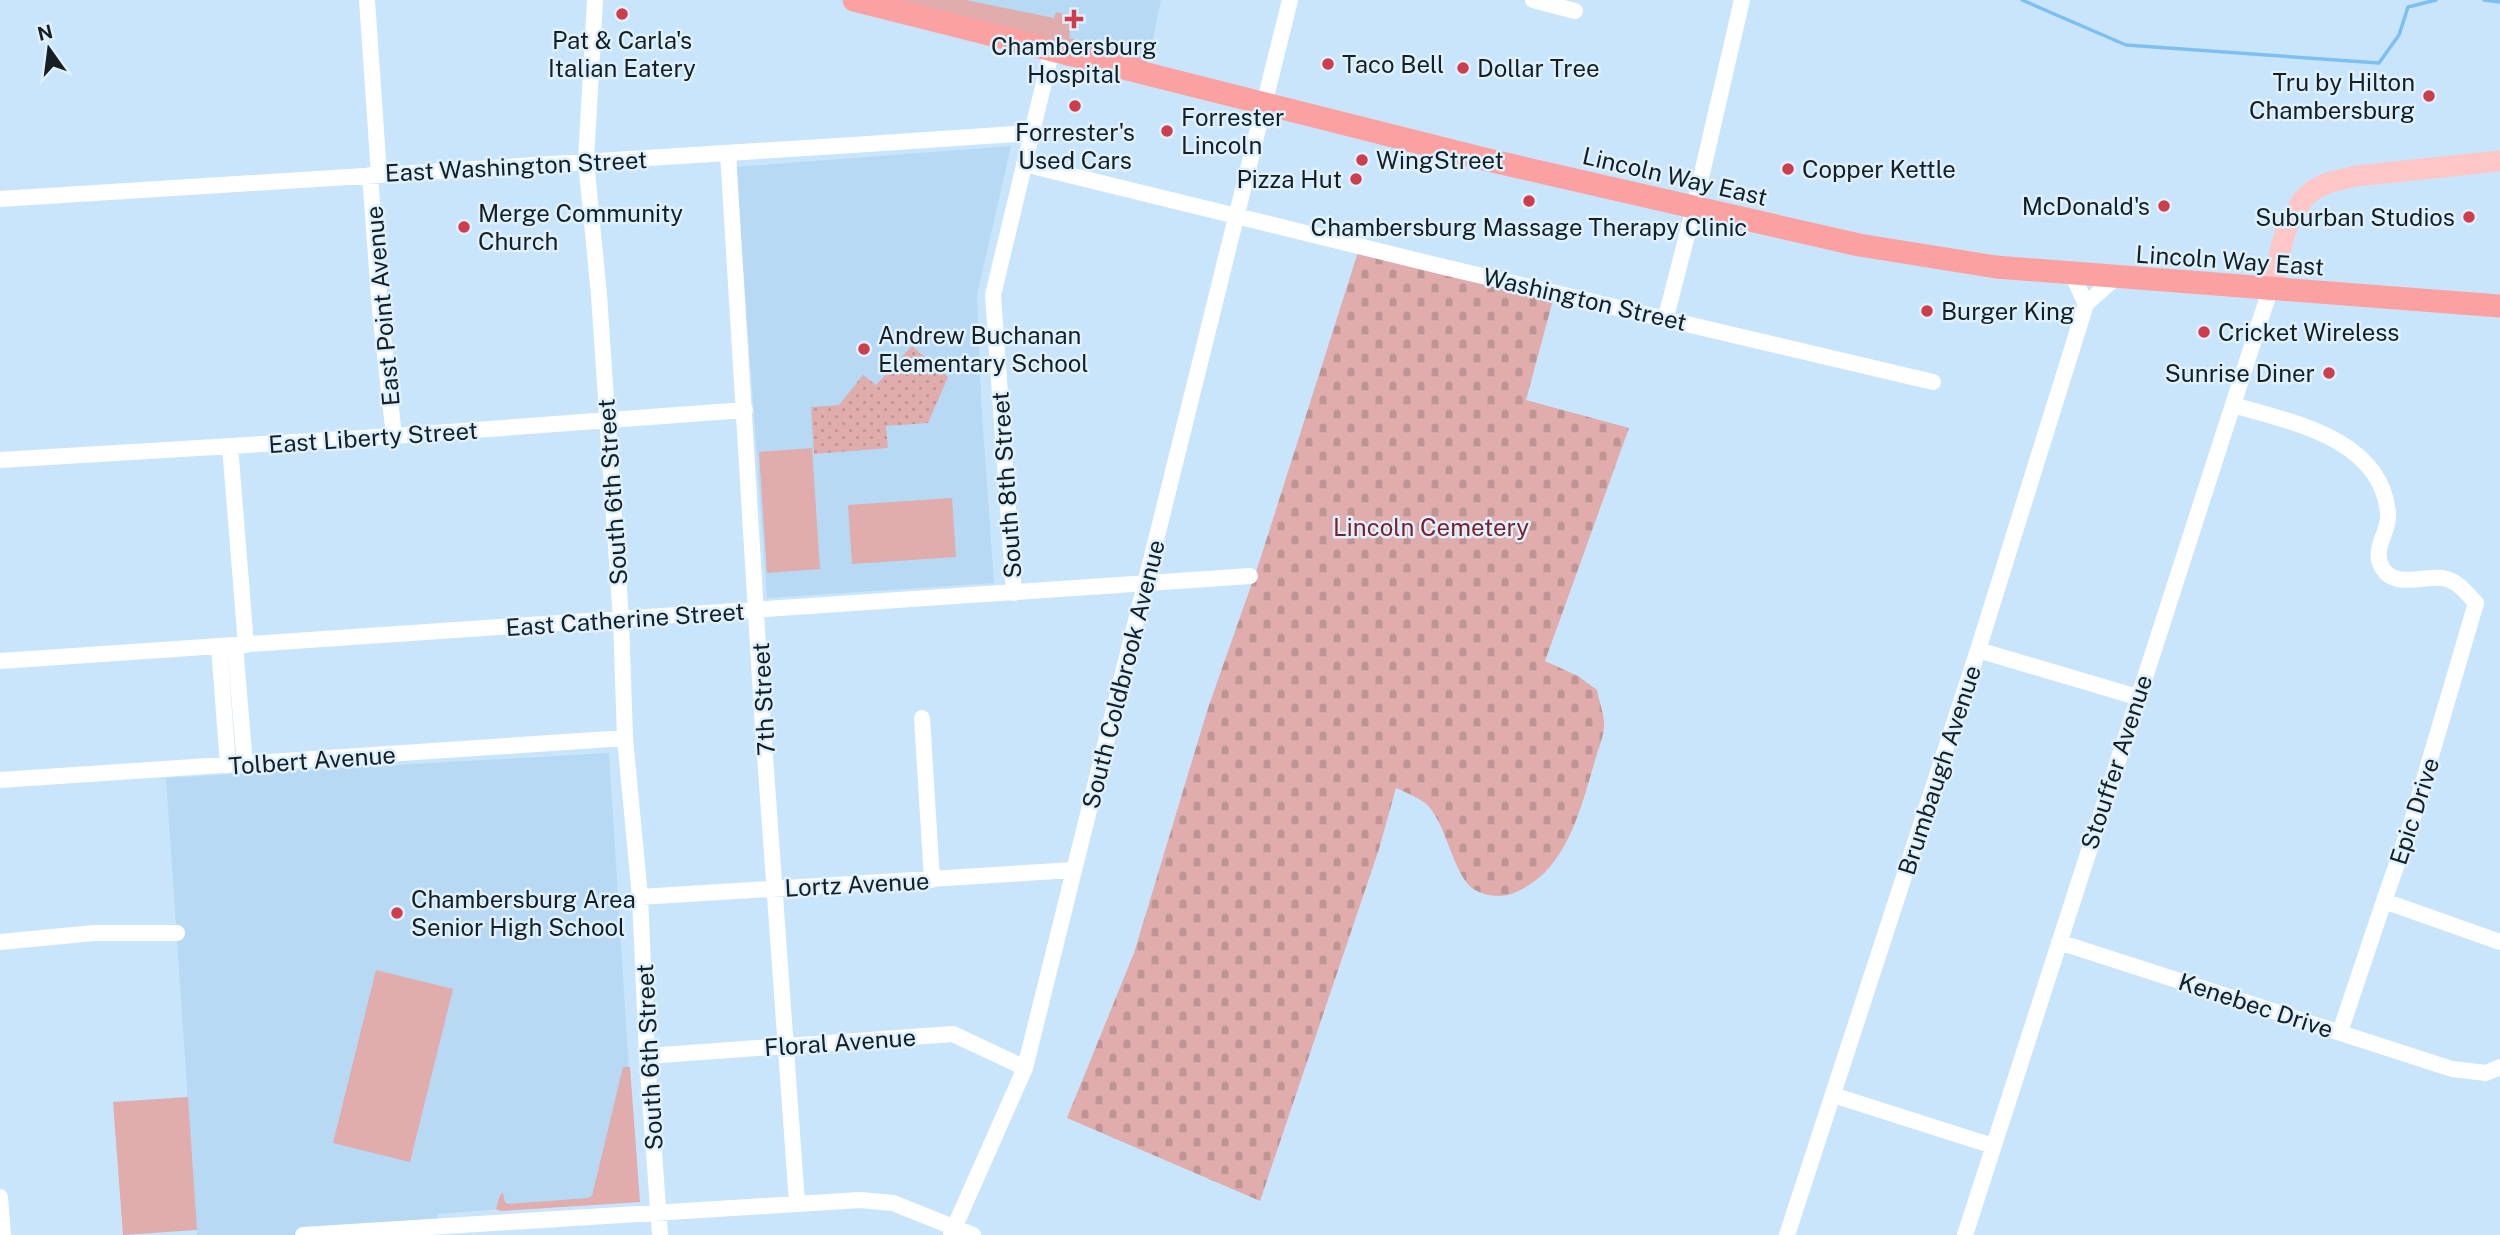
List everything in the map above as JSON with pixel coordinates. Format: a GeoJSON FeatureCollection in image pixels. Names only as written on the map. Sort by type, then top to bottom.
{"type":"FeatureCollection","features":[{"type":"Feature","properties":{"kind":"highway","name":"Lincoln Way East"},"geometry":{"type":"LineString","coordinates":[[854,0],[1484,159],[1694,208],[1910,254],[1996,267],[2115,278],[2500,306]]}},
{"type":"Feature","properties":{"kind":"main road"},"geometry":{"type":"LineString","coordinates":[[2270,290],[2286,229],[2303,199],[2312,191],[2328,183],[2356,176],[2500,161]]}},
{"type":"Feature","properties":{"kind":"street","name":"East Point Avenue"},"geometry":{"type":"LineString","coordinates":[[367,0],[380,310],[394,436]]}},
{"type":"Feature","properties":{"kind":"street","name":"South 6th Street"},"geometry":{"type":"LineString","coordinates":[[595,0],[586,161],[599,295],[621,620],[625,738],[640,897],[647,1056],[660,1235]]}},
{"type":"Feature","properties":{"kind":"street","name":"South Coldbrook Avenue"},"geometry":{"type":"LineString","coordinates":[[952,1231],[1025,1068],[1290,0]]}},
{"type":"Feature","properties":{"kind":"street"},"geometry":{"type":"LineString","coordinates":[[1533,0],[1575,11]]}},
{"type":"Feature","properties":{"kind":"street"},"geometry":{"type":"LineString","coordinates":[[1666,317],[1742,0]]}},
{"type":"Feature","properties":{"kind":"street","name":"South 8th Street"},"geometry":{"type":"LineString","coordinates":[[1014,593],[993,295],[1052,49]]}},
{"type":"Feature","properties":{"kind":"street","name":"East Washington Street"},"geometry":{"type":"LineString","coordinates":[[0,199],[930,138],[1015,134],[1032,136]]}},
{"type":"Feature","properties":{"kind":"street","name":"7th Street"},"geometry":{"type":"LineString","coordinates":[[728,153],[797,1203]]}},
{"type":"Feature","properties":{"kind":"street","name":"Washington Street"},"geometry":{"type":"LineString","coordinates":[[1024,164],[1933,382]]}},
{"type":"Feature","properties":{"kind":"street"},"geometry":{"type":"LineString","coordinates":[[2072,274],[2086,304],[2115,278]]}},
{"type":"Feature","properties":{"kind":"street","name":"Stouffer Avenue"},"geometry":{"type":"LineString","coordinates":[[1965,1235],[2270,290]]}},
{"type":"Feature","properties":{"kind":"street","name":"Brumbaugh Avenue"},"geometry":{"type":"LineString","coordinates":[[1787,1235],[1978,650],[2086,304]]}},
{"type":"Feature","properties":{"kind":"street","name":"Epic Drive"},"geometry":{"type":"LineString","coordinates":[[2233,405],[2316,430],[2358,454],[2385,494],[2389,516],[2377,552],[2383,570],[2397,579],[2445,578],[2462,587],[2476,603],[2412,824],[2340,1032]]}},
{"type":"Feature","properties":{"kind":"street","name":"East Liberty Street"},"geometry":{"type":"LineString","coordinates":[[0,460],[394,436],[745,410]]}},
{"type":"Feature","properties":{"kind":"street"},"geometry":{"type":"LineString","coordinates":[[228,765],[233,646],[230,446]]}},
{"type":"Feature","properties":{"kind":"street","name":"East Catherine Street"},"geometry":{"type":"LineString","coordinates":[[0,661],[1250,576]]}},
{"type":"Feature","properties":{"kind":"street"},"geometry":{"type":"LineString","coordinates":[[233,646],[245,765]]}},
{"type":"Feature","properties":{"kind":"street"},"geometry":{"type":"LineString","coordinates":[[1978,650],[2137,697]]}},
{"type":"Feature","properties":{"kind":"street"},"geometry":{"type":"LineString","coordinates":[[922,718],[932,880]]}},
{"type":"Feature","properties":{"kind":"street","name":"Tolbert Avenue"},"geometry":{"type":"LineString","coordinates":[[0,780],[625,738]]}},
{"type":"Feature","properties":{"kind":"street","name":"Lortz Avenue"},"geometry":{"type":"LineString","coordinates":[[640,897],[1073,870]]}},
{"type":"Feature","properties":{"kind":"street"},"geometry":{"type":"LineString","coordinates":[[2384,901],[2500,942]]}},
{"type":"Feature","properties":{"kind":"street"},"geometry":{"type":"LineString","coordinates":[[0,942],[94,933],[177,933]]}},
{"type":"Feature","properties":{"kind":"street","name":"Kenebec Drive"},"geometry":{"type":"LineString","coordinates":[[2059,942],[2452,1069],[2486,1073],[2500,1067]]}},
{"type":"Feature","properties":{"kind":"street","name":"Floral Avenue"},"geometry":{"type":"LineString","coordinates":[[647,1056],[953,1034],[1025,1068]]}},
{"type":"Feature","properties":{"kind":"street"},"geometry":{"type":"LineString","coordinates":[[1833,1095],[1993,1146]]}},
{"type":"Feature","properties":{"kind":"street"},"geometry":{"type":"LineString","coordinates":[[0,1197],[3,1235]]}},
{"type":"Feature","properties":{"kind":"street"},"geometry":{"type":"LineString","coordinates":[[303,1235],[462,1230],[797,1203],[877,1200],[892,1203],[952,1231],[973,1235]]}},
{"type":"Feature","properties":{"kind":"shaded area","name":"Chambersburg Hospital"},"geometry":{"type":"Polygon","coordinates":[[[914,0],[1161,0],[1149,58],[914,0]]]}},
{"type":"Feature","properties":{"kind":"shaded area","name":"Andrew Buchanan Elementary School"},"geometry":{"type":"Polygon","coordinates":[[[1011,146],[977,295],[981,399],[994,583],[767,598],[736,167],[1011,146]]]}},
{"type":"Feature","properties":{"kind":"shaded area","name":"Chambersburg Area Senior High School"},"geometry":{"type":"Polygon","coordinates":[[[609,753],[637,1198],[438,1214],[439,1235],[197,1235],[166,778],[609,753]]]}},
{"type":"Feature","properties":{"kind":"green space"},"geometry":{"type":"Polygon","coordinates":[[[894,0],[966,0],[1054,18],[1056,12],[1072,16],[1069,38],[1149,58],[1147,63],[894,0]]]}},
{"type":"Feature","properties":{"kind":"green space","name":"Lincoln Cemetery"},"geometry":{"type":"Polygon","coordinates":[[[1359,249],[1553,300],[1526,400],[1629,428],[1545,661],[1578,676],[1597,690],[1604,727],[1583,801],[1559,855],[1533,882],[1512,894],[1485,894],[1467,883],[1432,811],[1422,801],[1396,788],[1379,849],[1260,1201],[1067,1118],[1134,953],[1208,708],[1257,569],[1359,249]]]}},
{"type":"Feature","properties":{"kind":"green space"},"geometry":{"type":"Polygon","coordinates":[[[912,346],[948,377],[928,423],[886,426],[888,448],[814,454],[811,407],[839,405],[863,375],[876,385],[912,346]]]}},
{"type":"Feature","properties":{"kind":"green space"},"geometry":{"type":"Polygon","coordinates":[[[812,448],[820,569],[767,573],[759,452],[812,448]]]}},
{"type":"Feature","properties":{"kind":"green space"},"geometry":{"type":"Polygon","coordinates":[[[952,498],[956,557],[852,564],[848,505],[952,498]]]}},
{"type":"Feature","properties":{"kind":"green space"},"geometry":{"type":"Polygon","coordinates":[[[376,970],[453,989],[410,1162],[333,1143],[376,970]]]}},
{"type":"Feature","properties":{"kind":"green space"},"geometry":{"type":"Polygon","coordinates":[[[623,1067],[630,1067],[640,1202],[501,1211],[496,1209],[503,1193],[508,1204],[592,1196],[623,1067]]]}},
{"type":"Feature","properties":{"kind":"green space"},"geometry":{"type":"Polygon","coordinates":[[[188,1097],[197,1230],[123,1235],[113,1102],[188,1097]]]}},
{"type":"Feature","properties":{"kind":"waterway"},"geometry":{"type":"LineString","coordinates":[[2022,0],[2126,45],[2379,63],[2399,35],[2408,7],[2436,0]]}},
{"type":"Feature","properties":{"kind":"waterway"},"geometry":{"type":"LineString","coordinates":[[2484,0],[2500,2]]}},
{"type":"Feature","properties":{"kind":"place","name":"Pat & Carla's Italian Eatery"},"geometry":{"type":"Point","coordinates":[622,14]}},
{"type":"Feature","properties":{"kind":"place","name":"Chambersburg Hospital"},"geometry":{"type":"Point","coordinates":[1074,19]}},
{"type":"Feature","properties":{"kind":"place","name":"Taco Bell"},"geometry":{"type":"Point","coordinates":[1328,64]}},
{"type":"Feature","properties":{"kind":"place","name":"Dollar Tree"},"geometry":{"type":"Point","coordinates":[1463,68]}},
{"type":"Feature","properties":{"kind":"place","name":"Tru by Hilton Chambersburg"},"geometry":{"type":"Point","coordinates":[2429,96]}},
{"type":"Feature","properties":{"kind":"place","name":"Forrester's Used Cars"},"geometry":{"type":"Point","coordinates":[1075,106]}},
{"type":"Feature","properties":{"kind":"place","name":"Forrester Lincoln"},"geometry":{"type":"Point","coordinates":[1167,131]}},
{"type":"Feature","properties":{"kind":"place","name":"WingStreet"},"geometry":{"type":"Point","coordinates":[1362,160]}},
{"type":"Feature","properties":{"kind":"place","name":"Copper Kettle"},"geometry":{"type":"Point","coordinates":[1788,169]}},
{"type":"Feature","properties":{"kind":"place","name":"Pizza Hut"},"geometry":{"type":"Point","coordinates":[1356,179]}},
{"type":"Feature","properties":{"kind":"place","name":"Chambersburg Massage Therapy Clinic"},"geometry":{"type":"Point","coordinates":[1529,201]}},
{"type":"Feature","properties":{"kind":"place","name":"McDonald's"},"geometry":{"type":"Point","coordinates":[2164,206]}},
{"type":"Feature","properties":{"kind":"place","name":"Suburban Studios"},"geometry":{"type":"Point","coordinates":[2469,217]}},
{"type":"Feature","properties":{"kind":"place","name":"Merge Community Church"},"geometry":{"type":"Point","coordinates":[464,227]}},
{"type":"Feature","properties":{"kind":"place","name":"Burger King"},"geometry":{"type":"Point","coordinates":[1927,311]}},
{"type":"Feature","properties":{"kind":"place","name":"Cricket Wireless"},"geometry":{"type":"Point","coordinates":[2204,332]}},
{"type":"Feature","properties":{"kind":"place","name":"Andrew Buchanan Elementary School"},"geometry":{"type":"Point","coordinates":[864,349]}},
{"type":"Feature","properties":{"kind":"place","name":"Sunrise Diner"},"geometry":{"type":"Point","coordinates":[2329,373]}},
{"type":"Feature","properties":{"kind":"place","name":"Chambersburg Area Senior High School"},"geometry":{"type":"Point","coordinates":[397,913]}}]}
